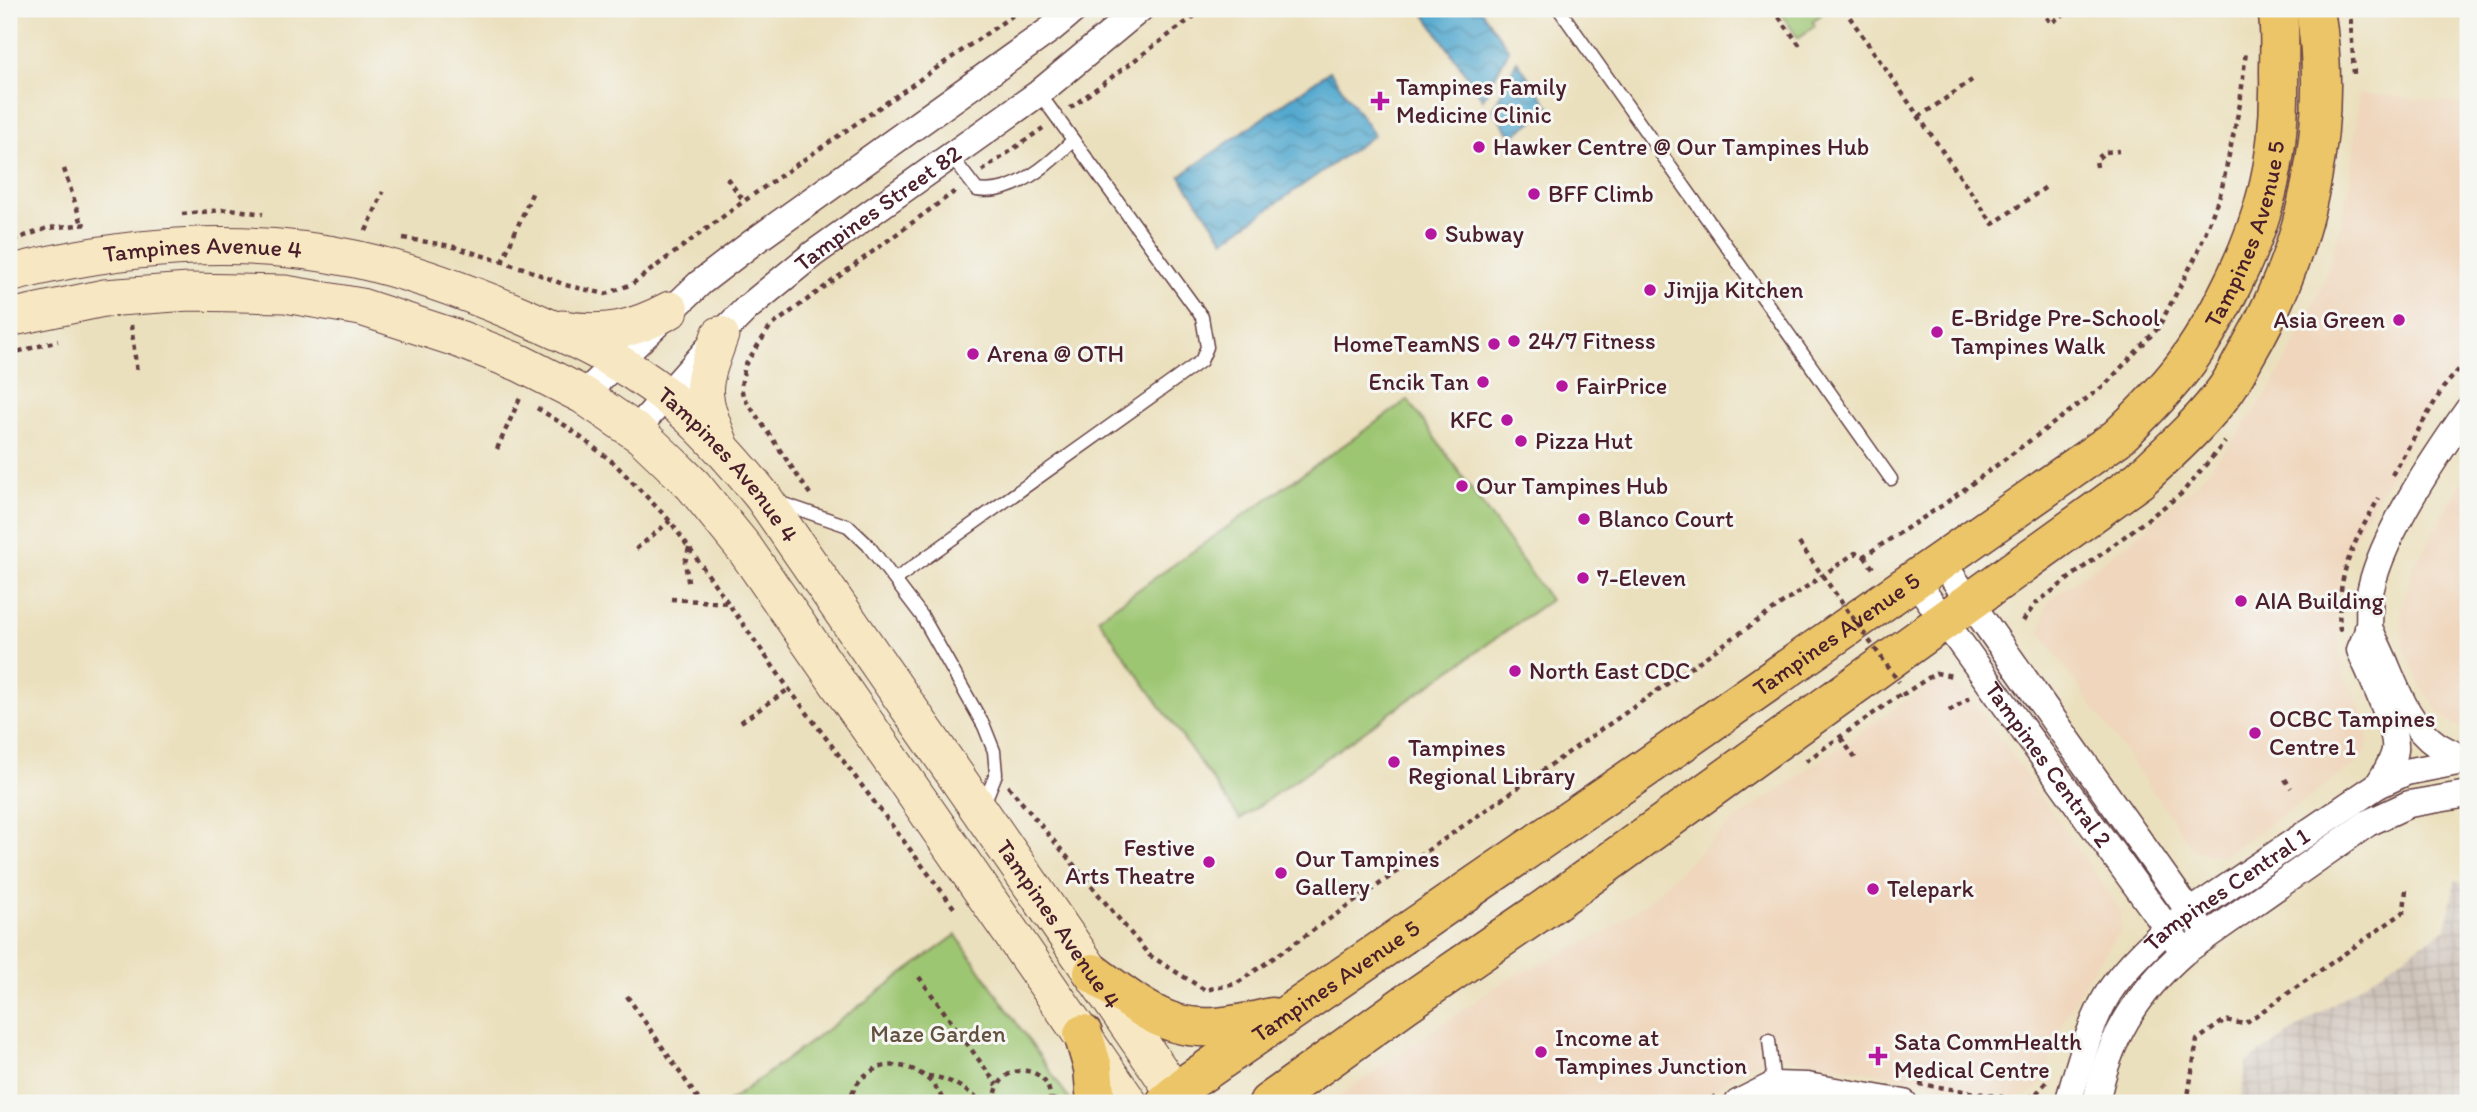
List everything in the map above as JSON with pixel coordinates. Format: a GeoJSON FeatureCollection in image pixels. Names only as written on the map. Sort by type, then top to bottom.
{"type":"FeatureCollection","features":[{"type":"Feature","properties":{"kind":"main road","name":"Tampines Avenue 5"},"geometry":{"type":"LineString","coordinates":[[1174,1100],[1192,1080],[2117,438],[2177,376],[2206,335],[2247,257],[2266,203],[2273,171],[2280,101],[2277,9]]}},
{"type":"Feature","properties":{"kind":"main road","name":"Tampines Avenue 5"},"geometry":{"type":"LineString","coordinates":[[1278,1097],[1547,907],[2139,480],[2191,431],[2227,388],[2269,315],[2295,249],[2314,176],[2321,104],[2319,35],[2315,9]]}},
{"type":"Feature","properties":{"kind":"main road","name":"Tampines Avenue 4"},"geometry":{"type":"LineString","coordinates":[[9,274],[56,261],[113,252],[225,246],[281,248],[355,259],[423,277],[550,327],[616,362],[667,396],[721,446],[763,497],[1093,974],[1174,1100]]}},
{"type":"Feature","properties":{"kind":"main road","name":"Tampines Avenue 4"},"geometry":{"type":"LineString","coordinates":[[9,318],[104,298],[189,292],[285,294],[361,307],[459,339],[524,392],[583,396],[635,431],[693,485],[745,549],[1129,1103]]}},
{"type":"Feature","properties":{"kind":"main road"},"geometry":{"type":"LineString","coordinates":[[550,327],[586,333],[620,330],[644,324],[670,310]]}},
{"type":"Feature","properties":{"kind":"main road"},"geometry":{"type":"LineString","coordinates":[[720,335],[704,379],[703,397],[721,446]]}},
{"type":"Feature","properties":{"kind":"main road"},"geometry":{"type":"LineString","coordinates":[[1093,974],[1143,1010],[1176,1025],[1232,1027],[1294,1011]]}},
{"type":"Feature","properties":{"kind":"main road"},"geometry":{"type":"LineString","coordinates":[[1083,1034],[1093,1068],[1096,1103]]}},
{"type":"Feature","properties":{"kind":"street","name":"Tampines Street 82"},"geometry":{"type":"LineString","coordinates":[[583,396],[700,283],[1057,19],[1075,9]]}},
{"type":"Feature","properties":{"kind":"street","name":"Tampines Street 82"},"geometry":{"type":"LineString","coordinates":[[635,431],[747,308],[813,254],[1039,93],[1140,9]]}},
{"type":"Feature","properties":{"kind":"street"},"geometry":{"type":"LineString","coordinates":[[2378,785],[2395,748],[2387,713],[2360,650],[2368,628],[2370,589],[2383,552],[2442,447],[2468,410]]}},
{"type":"Feature","properties":{"kind":"street","name":"Tampines Central 2"},"geometry":{"type":"LineString","coordinates":[[1928,570],[2184,951]]}},
{"type":"Feature","properties":{"kind":"street","name":"Tampines Central 2"},"geometry":{"type":"LineString","coordinates":[[1957,611],[2206,936]]}},
{"type":"Feature","properties":{"kind":"street"},"geometry":{"type":"LineString","coordinates":[[2368,628],[2382,650],[2404,705],[2422,732],[2436,745],[2468,760]]}},
{"type":"Feature","properties":{"kind":"street","name":"Tampines Central 1"},"geometry":{"type":"LineString","coordinates":[[2068,1103],[2086,1043],[2109,993],[2139,956],[2167,928],[2378,785],[2406,772],[2468,760]]}},
{"type":"Feature","properties":{"kind":"street","name":"Tampines Central 1"},"geometry":{"type":"LineString","coordinates":[[2096,1103],[2114,1042],[2134,1006],[2160,973],[2184,951],[2368,823],[2409,804],[2468,794]]}},
{"type":"Feature","properties":{"kind":"street"},"geometry":{"type":"LineString","coordinates":[[1738,1103],[1774,1085],[1807,1086],[1904,1103]]}},
{"type":"Feature","properties":{"kind":"lane"},"geometry":{"type":"LineString","coordinates":[[1559,9],[1891,479]]}},
{"type":"Feature","properties":{"kind":"lane"},"geometry":{"type":"LineString","coordinates":[[896,579],[1201,361],[1207,347],[1202,317],[1039,93]]}},
{"type":"Feature","properties":{"kind":"lane"},"geometry":{"type":"LineString","coordinates":[[951,156],[977,190],[989,192],[1011,186],[1053,161],[1073,140]]}},
{"type":"Feature","properties":{"kind":"lane"},"geometry":{"type":"LineString","coordinates":[[763,497],[848,526],[896,579],[922,616],[984,726],[994,751],[996,774],[980,813]]}},
{"type":"Feature","properties":{"kind":"lane"},"geometry":{"type":"LineString","coordinates":[[1769,1040],[1774,1085]]}},
{"type":"Feature","properties":{"kind":"path"},"geometry":{"type":"LineString","coordinates":[[606,294],[632,284],[744,201],[1022,9]]}},
{"type":"Feature","properties":{"kind":"path"},"geometry":{"type":"LineString","coordinates":[[828,520],[743,396],[741,386],[745,365],[770,327],[1204,9]]}},
{"type":"Feature","properties":{"kind":"path"},"geometry":{"type":"LineString","coordinates":[[1773,9],[1801,47]]}},
{"type":"Feature","properties":{"kind":"path"},"geometry":{"type":"LineString","coordinates":[[1844,9],[1993,224],[2046,187]]}},
{"type":"Feature","properties":{"kind":"path"},"geometry":{"type":"LineString","coordinates":[[2041,9],[2051,23],[2072,9]]}},
{"type":"Feature","properties":{"kind":"path"},"geometry":{"type":"LineString","coordinates":[[996,774],[1022,800],[1149,955],[1205,990],[1236,984],[1812,582],[1855,553],[1864,556],[1943,505],[2105,385],[2158,328],[2197,254],[2221,192],[2240,104],[2247,43]]}},
{"type":"Feature","properties":{"kind":"path"},"geometry":{"type":"LineString","coordinates":[[1919,117],[1972,80]]}},
{"type":"Feature","properties":{"kind":"path"},"geometry":{"type":"LineString","coordinates":[[2097,167],[2096,160],[2105,152],[2119,151]]}},
{"type":"Feature","properties":{"kind":"path"},"geometry":{"type":"LineString","coordinates":[[64,169],[82,225]]}},
{"type":"Feature","properties":{"kind":"path"},"geometry":{"type":"LineString","coordinates":[[727,178],[744,201]]}},
{"type":"Feature","properties":{"kind":"path"},"geometry":{"type":"LineString","coordinates":[[502,262],[534,189]]}},
{"type":"Feature","properties":{"kind":"path"},"geometry":{"type":"LineString","coordinates":[[366,232],[383,192]]}},
{"type":"Feature","properties":{"kind":"path"},"geometry":{"type":"LineString","coordinates":[[130,322],[143,321]]}},
{"type":"Feature","properties":{"kind":"path"},"geometry":{"type":"LineString","coordinates":[[131,330],[137,373]]}},
{"type":"Feature","properties":{"kind":"path"},"geometry":{"type":"LineString","coordinates":[[9,354],[63,340]]}},
{"type":"Feature","properties":{"kind":"path"},"geometry":{"type":"LineString","coordinates":[[497,449],[524,392],[614,463],[670,521],[789,690],[962,918]]}},
{"type":"Feature","properties":{"kind":"path"},"geometry":{"type":"LineString","coordinates":[[636,549],[670,521]]}},
{"type":"Feature","properties":{"kind":"path"},"geometry":{"type":"LineString","coordinates":[[1800,543],[1899,682]]}},
{"type":"Feature","properties":{"kind":"path"},"geometry":{"type":"LineString","coordinates":[[689,547],[685,562],[689,587]]}},
{"type":"Feature","properties":{"kind":"path"},"geometry":{"type":"LineString","coordinates":[[671,599],[729,603]]}},
{"type":"Feature","properties":{"kind":"path"},"geometry":{"type":"LineString","coordinates":[[1902,695],[1936,673],[1946,673],[1959,678]]}},
{"type":"Feature","properties":{"kind":"path"},"geometry":{"type":"LineString","coordinates":[[1949,711],[1975,695],[1967,686]]}},
{"type":"Feature","properties":{"kind":"path"},"geometry":{"type":"LineString","coordinates":[[741,722],[789,690]]}},
{"type":"Feature","properties":{"kind":"path"},"geometry":{"type":"LineString","coordinates":[[1841,738],[1855,758]]}},
{"type":"Feature","properties":{"kind":"path"},"geometry":{"type":"LineString","coordinates":[[2285,779],[2291,788]]}},
{"type":"Feature","properties":{"kind":"path"},"geometry":{"type":"LineString","coordinates":[[2187,1103],[2197,1040],[2225,1020],[2244,1024],[2404,912],[2406,889]]}},
{"type":"Feature","properties":{"kind":"path"},"geometry":{"type":"LineString","coordinates":[[919,977],[998,1085]]}},
{"type":"Feature","properties":{"kind":"path"},"geometry":{"type":"LineString","coordinates":[[627,996],[701,1103]]}},
{"type":"Feature","properties":{"kind":"path"},"geometry":{"type":"LineString","coordinates":[[849,1103],[858,1083],[869,1073],[899,1065],[949,1081],[968,1091],[982,1103]]}},
{"type":"Feature","properties":{"kind":"path"},"geometry":{"type":"LineString","coordinates":[[1996,1103],[1995,1097],[2022,1100],[2036,1094],[2047,1082],[2051,1070]]}},
{"type":"Feature","properties":{"kind":"path"},"geometry":{"type":"LineString","coordinates":[[995,1103],[998,1085],[1011,1073],[1029,1071],[1045,1082],[1050,1101],[1066,1103]]}},
{"type":"Feature","properties":{"kind":"path"},"geometry":{"type":"LineString","coordinates":[[927,1076],[938,1088],[944,1103]]}},
{"type":"Feature","properties":{"kind":"shaded area"},"geometry":{"type":"Polygon","coordinates":[[[2359,93],[2468,105],[2468,356],[2445,383],[2359,529],[2341,574],[2336,602],[2339,653],[2346,680],[2367,722],[2368,744],[2364,755],[2357,764],[2223,856],[2194,850],[2040,632],[2047,602],[2145,530],[2198,482],[2237,436],[2269,392],[2320,290],[2338,236],[2351,179],[2359,93]]]}},
{"type":"Feature","properties":{"kind":"shaded area"},"geometry":{"type":"Polygon","coordinates":[[[2468,472],[2468,728],[2454,725],[2441,714],[2420,685],[2403,644],[2401,608],[2413,568],[2468,472]]]}},
{"type":"Feature","properties":{"kind":"shaded area","name":"Telepark"},"geometry":{"type":"Polygon","coordinates":[[[1937,682],[1959,686],[1969,694],[2117,905],[2120,914],[2121,931],[2087,978],[2068,1012],[2047,1074],[2036,1090],[2025,1096],[2014,1097],[1784,1057],[1753,1064],[1694,1103],[1329,1103],[1506,980],[1603,934],[1648,901],[1727,826],[1920,691],[1937,682]]]}},
{"type":"Feature","properties":{"kind":"shaded area"},"geometry":{"type":"Polygon","coordinates":[[[2455,880],[2468,883],[2468,1103],[2240,1103],[2247,1062],[2446,928],[2455,880]]]}},
{"type":"Feature","properties":{"kind":"green space"},"geometry":{"type":"Polygon","coordinates":[[[1778,9],[1821,9],[1821,15],[1812,21],[1815,26],[1798,38],[1778,9]]]}},
{"type":"Feature","properties":{"kind":"green space"},"geometry":{"type":"Polygon","coordinates":[[[1408,400],[1550,600],[1240,819],[1098,618],[1408,400]]]}},
{"type":"Feature","properties":{"kind":"green space","name":"Maze Garden"},"geometry":{"type":"Polygon","coordinates":[[[956,935],[1072,1103],[727,1103],[956,935]]]}},
{"type":"Feature","properties":{"kind":"water"},"geometry":{"type":"Polygon","coordinates":[[[1421,9],[1480,9],[1509,50],[1483,99],[1421,9]]]}},
{"type":"Feature","properties":{"kind":"water"},"geometry":{"type":"Polygon","coordinates":[[[1517,61],[1550,108],[1512,137],[1493,110],[1517,61]]]}},
{"type":"Feature","properties":{"kind":"water"},"geometry":{"type":"Polygon","coordinates":[[[1330,71],[1374,135],[1224,240],[1180,176],[1330,71]]]}},
{"type":"Feature","properties":{"kind":"place","name":"Tampines Family Medicine Clinic"},"geometry":{"type":"Point","coordinates":[1380,101]}},
{"type":"Feature","properties":{"kind":"place","name":"Hawker Centre @ Our Tampines Hub"},"geometry":{"type":"Point","coordinates":[1479,147]}},
{"type":"Feature","properties":{"kind":"place","name":"BFF Climb"},"geometry":{"type":"Point","coordinates":[1534,194]}},
{"type":"Feature","properties":{"kind":"place","name":"Subway"},"geometry":{"type":"Point","coordinates":[1431,234]}},
{"type":"Feature","properties":{"kind":"place","name":"Jinjja Kitchen"},"geometry":{"type":"Point","coordinates":[1650,290]}},
{"type":"Feature","properties":{"kind":"place","name":"Asia Green"},"geometry":{"type":"Point","coordinates":[2399,320]}},
{"type":"Feature","properties":{"kind":"place","name":"E-Bridge Pre-School Tampines Walk"},"geometry":{"type":"Point","coordinates":[1937,332]}},
{"type":"Feature","properties":{"kind":"place","name":"24/7 Fitness"},"geometry":{"type":"Point","coordinates":[1514,341]}},
{"type":"Feature","properties":{"kind":"place","name":"HomeTeamNS"},"geometry":{"type":"Point","coordinates":[1494,344]}},
{"type":"Feature","properties":{"kind":"place","name":"Arena @ OTH"},"geometry":{"type":"Point","coordinates":[973,354]}},
{"type":"Feature","properties":{"kind":"place","name":"Encik Tan"},"geometry":{"type":"Point","coordinates":[1483,382]}},
{"type":"Feature","properties":{"kind":"place","name":"FairPrice"},"geometry":{"type":"Point","coordinates":[1562,386]}},
{"type":"Feature","properties":{"kind":"place","name":"KFC"},"geometry":{"type":"Point","coordinates":[1507,420]}},
{"type":"Feature","properties":{"kind":"place","name":"Pizza Hut"},"geometry":{"type":"Point","coordinates":[1521,441]}},
{"type":"Feature","properties":{"kind":"place","name":"Our Tampines Hub"},"geometry":{"type":"Point","coordinates":[1462,486]}},
{"type":"Feature","properties":{"kind":"place","name":"Blanco Court"},"geometry":{"type":"Point","coordinates":[1584,519]}},
{"type":"Feature","properties":{"kind":"place","name":"7-Eleven"},"geometry":{"type":"Point","coordinates":[1583,578]}},
{"type":"Feature","properties":{"kind":"place","name":"AIA Building"},"geometry":{"type":"Point","coordinates":[2241,601]}},
{"type":"Feature","properties":{"kind":"place","name":"North East CDC"},"geometry":{"type":"Point","coordinates":[1515,671]}},
{"type":"Feature","properties":{"kind":"place","name":"OCBC Tampines Centre 1"},"geometry":{"type":"Point","coordinates":[2255,733]}},
{"type":"Feature","properties":{"kind":"place","name":"Tampines Regional Library"},"geometry":{"type":"Point","coordinates":[1394,762]}},
{"type":"Feature","properties":{"kind":"place","name":"Festive Arts Theatre"},"geometry":{"type":"Point","coordinates":[1209,862]}},
{"type":"Feature","properties":{"kind":"place","name":"Our Tampines Gallery"},"geometry":{"type":"Point","coordinates":[1281,873]}},
{"type":"Feature","properties":{"kind":"place","name":"Telepark"},"geometry":{"type":"Point","coordinates":[1873,889]}},
{"type":"Feature","properties":{"kind":"place","name":"Income at Tampines Junction"},"geometry":{"type":"Point","coordinates":[1541,1052]}},
{"type":"Feature","properties":{"kind":"place","name":"Sata CommHealth Medical Centre"},"geometry":{"type":"Point","coordinates":[1878,1056]}}]}
